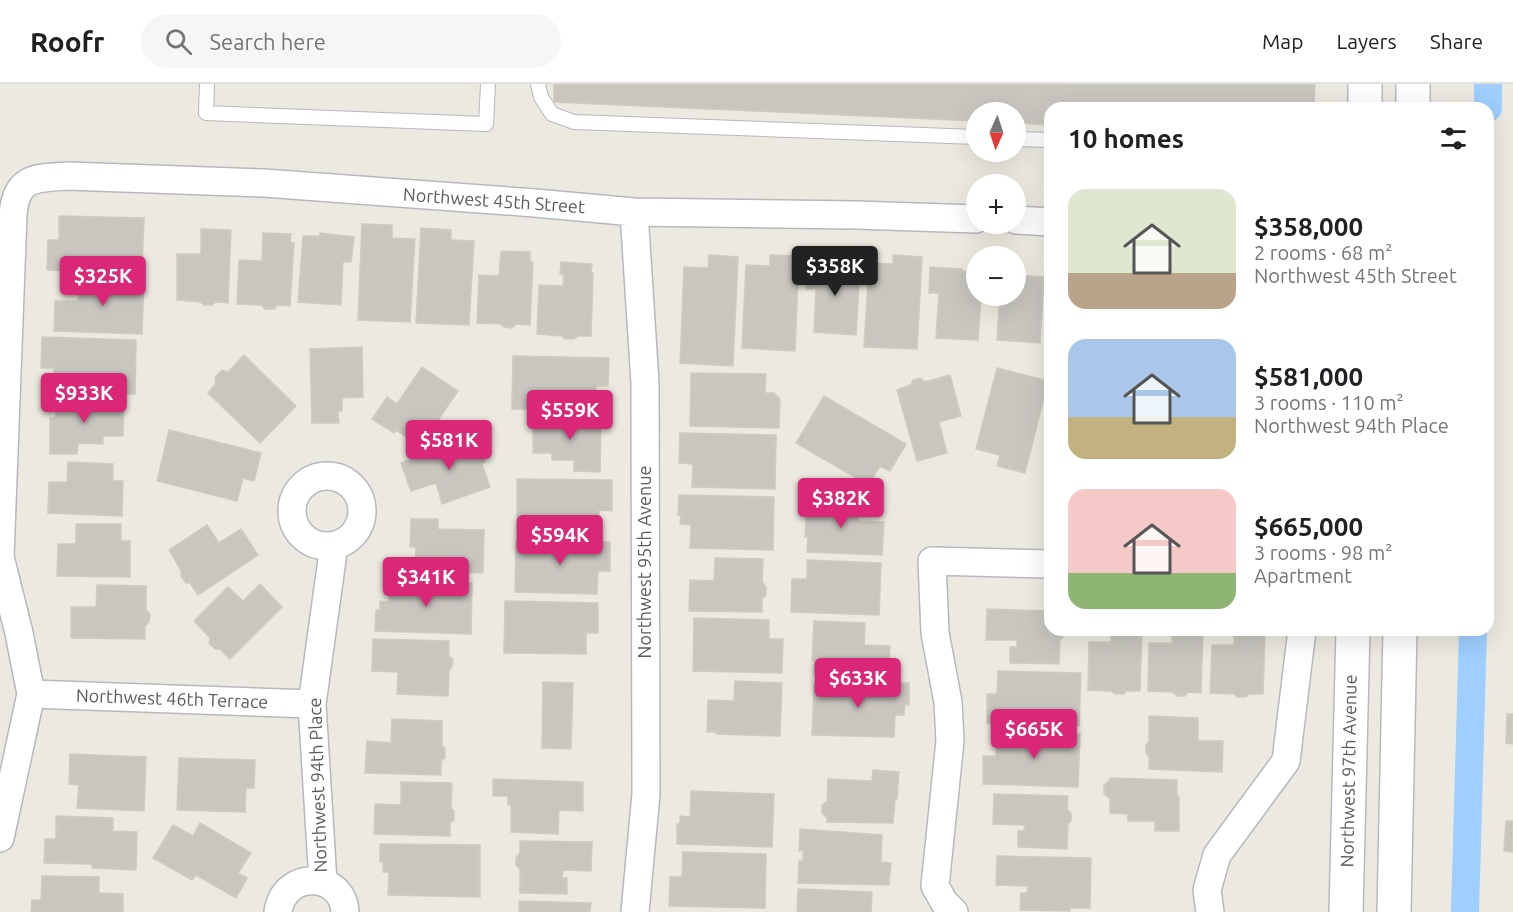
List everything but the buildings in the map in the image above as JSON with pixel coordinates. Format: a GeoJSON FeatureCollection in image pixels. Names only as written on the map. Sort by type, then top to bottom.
{"type":"FeatureCollection","features":[{"type":"Feature","properties":{"kind":"street"},"geometry":{"type":"LineString","coordinates":[[1365,84],[1365,102]]}},
{"type":"Feature","properties":{"kind":"street"},"geometry":{"type":"LineString","coordinates":[[1413,84],[1413,102]]}},
{"type":"Feature","properties":{"kind":"street","name":"Northwest 45th Street"},"geometry":{"type":"LineString","coordinates":[[32,694],[0,557],[14,203],[25,184],[36,178],[68,176],[264,183],[634,212],[966,219]]}},
{"type":"Feature","properties":{"kind":"street","name":"Northwest 95th Avenue"},"geometry":{"type":"LineString","coordinates":[[634,212],[645,383],[646,759],[646,794],[635,912]]}},
{"type":"Feature","properties":{"kind":"street"},"geometry":{"type":"LineString","coordinates":[[1026,221],[1044,222]]}},
{"type":"Feature","properties":{"kind":"street","name":"Northwest 94th Place"},"geometry":{"type":"LineString","coordinates":[[322,882],[312,704],[334,545]]}},
{"type":"Feature","properties":{"kind":"street"},"geometry":{"type":"LineString","coordinates":[[954,912],[944,902],[935,886],[950,741],[948,702],[935,633],[932,561],[1044,564]]}},
{"type":"Feature","properties":{"kind":"street"},"geometry":{"type":"LineString","coordinates":[[1210,912],[1207,890],[1217,855],[1286,761],[1301,636]]}},
{"type":"Feature","properties":{"kind":"street","name":"Northwest 97th Avenue"},"geometry":{"type":"LineString","coordinates":[[1346,912],[1353,636]]}},
{"type":"Feature","properties":{"kind":"street"},"geometry":{"type":"LineString","coordinates":[[1394,912],[1400,636]]}},
{"type":"Feature","properties":{"kind":"street"},"geometry":{"type":"LineString","coordinates":[[0,838],[32,694]]}},
{"type":"Feature","properties":{"kind":"street","name":"Northwest 46th Terrace"},"geometry":{"type":"LineString","coordinates":[[32,694],[312,704]]}},
{"type":"Feature","properties":{"kind":"street","name":"Northwest 94th Place"},"geometry":{"type":"LineString","coordinates":[[278,912],[284,895],[291,887],[311,880],[322,882],[332,888],[340,896],[345,912]]}},
{"type":"Feature","properties":{"kind":"lane"},"geometry":{"type":"LineString","coordinates":[[207,84],[206,113],[486,124],[488,84]]}},
{"type":"Feature","properties":{"kind":"lane"},"geometry":{"type":"LineString","coordinates":[[538,84],[541,97],[552,114],[574,122],[966,137]]}},
{"type":"Feature","properties":{"kind":"lane"},"geometry":{"type":"LineString","coordinates":[[1026,139],[1044,140]]}},
{"type":"Feature","properties":{"kind":"waterway"},"geometry":{"type":"LineString","coordinates":[[1488,84],[1488,102]]}},
{"type":"Feature","properties":{"kind":"waterway"},"geometry":{"type":"LineString","coordinates":[[1465,912],[1473,636]]}}]}
